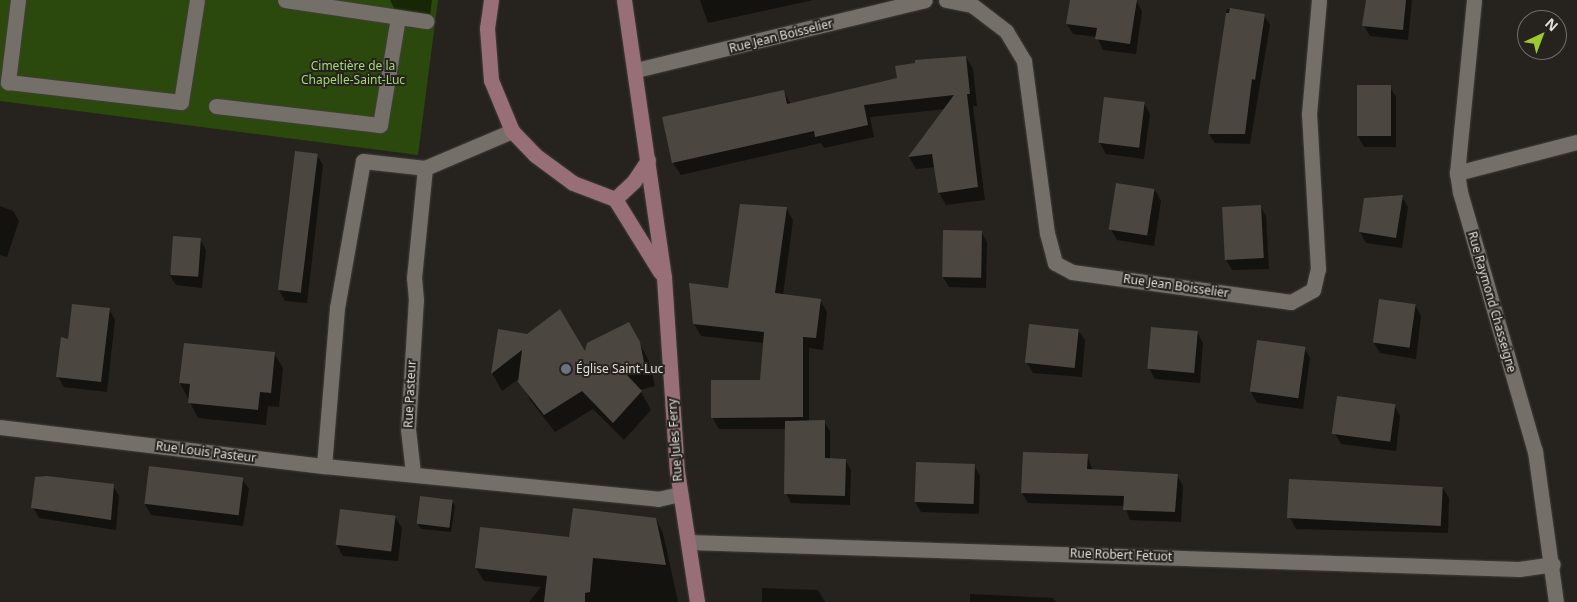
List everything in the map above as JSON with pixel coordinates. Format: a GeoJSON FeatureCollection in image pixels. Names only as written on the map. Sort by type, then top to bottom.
{"type":"FeatureCollection","features":[{"type":"Feature","properties":{"kind":"street"},"geometry":{"type":"LineString","coordinates":[[18,0],[5,74],[8,82],[181,102],[197,0]]}},
{"type":"Feature","properties":{"kind":"street"},"geometry":{"type":"LineString","coordinates":[[285,0],[372,6],[398,17],[426,21]]}},
{"type":"Feature","properties":{"kind":"street"},"geometry":{"type":"LineString","coordinates":[[491,0],[487,28],[491,80],[512,131],[535,155],[574,183],[615,199],[634,181],[648,160]]}},
{"type":"Feature","properties":{"kind":"street","name":"Rue Jules Ferry"},"geometry":{"type":"LineString","coordinates":[[624,0],[636,70],[664,277],[679,494],[697,602]]}},
{"type":"Feature","properties":{"kind":"street","name":"Rue Jean Boisselier"},"geometry":{"type":"LineString","coordinates":[[636,70],[924,0]]}},
{"type":"Feature","properties":{"kind":"street","name":"Rue Jean Boisselier"},"geometry":{"type":"LineString","coordinates":[[946,0],[972,5],[1006,31],[1024,61],[1047,233],[1055,263],[1072,272],[1292,302],[1313,290],[1318,269],[1309,114],[1319,0]]}},
{"type":"Feature","properties":{"kind":"street","name":"Rue Raymond Chasseigne"},"geometry":{"type":"LineString","coordinates":[[1474,0],[1457,173],[1460,192],[1535,451],[1553,564],[1556,602]]}},
{"type":"Feature","properties":{"kind":"street"},"geometry":{"type":"LineString","coordinates":[[216,106],[380,125],[398,17]]}},
{"type":"Feature","properties":{"kind":"street"},"geometry":{"type":"LineString","coordinates":[[324,466],[337,308],[363,161],[425,168],[512,131]]}},
{"type":"Feature","properties":{"kind":"street"},"geometry":{"type":"LineString","coordinates":[[1457,173],[1577,142]]}},
{"type":"Feature","properties":{"kind":"street","name":"Rue Pasteur"},"geometry":{"type":"LineString","coordinates":[[412,473],[408,429],[416,300],[414,278],[425,168]]}},
{"type":"Feature","properties":{"kind":"street","name":"Rue Jules Ferry"},"geometry":{"type":"LineString","coordinates":[[615,199],[664,277]]}},
{"type":"Feature","properties":{"kind":"street","name":"Rue Louis Pasteur"},"geometry":{"type":"LineString","coordinates":[[0,427],[324,466],[412,473]]}},
{"type":"Feature","properties":{"kind":"street"},"geometry":{"type":"LineString","coordinates":[[412,473],[658,498],[679,494]]}},
{"type":"Feature","properties":{"kind":"street","name":"Rue Robert Fetuot"},"geometry":{"type":"LineString","coordinates":[[688,542],[1519,569],[1553,564]]}},
{"type":"Feature","properties":{"kind":"green space","name":"Cimetière de la Chapelle-Saint-Luc"},"geometry":{"type":"Polygon","coordinates":[[[0,0],[438,0],[418,155],[0,101],[0,0]]]}},
{"type":"Feature","properties":{"kind":"building"},"geometry":{"type":"Polygon","coordinates":[[[1070,0],[1137,0],[1130,44],[1095,39],[1097,28],[1066,24],[1070,0]]]}},
{"type":"Feature","properties":{"kind":"building"},"geometry":{"type":"Polygon","coordinates":[[[1366,0],[1406,0],[1403,30],[1362,26],[1366,0]]]}},
{"type":"Feature","properties":{"kind":"building"},"geometry":{"type":"Polygon","coordinates":[[[1230,8],[1265,14],[1255,80],[1252,79],[1245,134],[1208,134],[1226,13],[1229,13],[1230,8]]]}},
{"type":"Feature","properties":{"kind":"building"},"geometry":{"type":"Polygon","coordinates":[[[966,56],[970,94],[967,94],[978,187],[938,193],[932,154],[908,157],[954,95],[864,105],[868,125],[815,137],[814,131],[672,163],[662,117],[784,90],[787,104],[897,78],[895,66],[915,63],[915,60],[966,56]]]}},
{"type":"Feature","properties":{"kind":"building"},"geometry":{"type":"Polygon","coordinates":[[[1357,85],[1391,85],[1391,136],[1357,136],[1357,85]]]}},
{"type":"Feature","properties":{"kind":"building"},"geometry":{"type":"Polygon","coordinates":[[[1104,97],[1145,102],[1139,148],[1098,143],[1104,97]]]}},
{"type":"Feature","properties":{"kind":"building"},"geometry":{"type":"Polygon","coordinates":[[[295,151],[318,154],[301,293],[278,290],[295,151]]]}},
{"type":"Feature","properties":{"kind":"building"},"geometry":{"type":"Polygon","coordinates":[[[1116,183],[1155,189],[1147,236],[1109,229],[1116,183]]]}},
{"type":"Feature","properties":{"kind":"building"},"geometry":{"type":"Polygon","coordinates":[[[1403,195],[1396,238],[1359,232],[1364,198],[1403,195]]]}},
{"type":"Feature","properties":{"kind":"building"},"geometry":{"type":"Polygon","coordinates":[[[740,204],[787,207],[775,293],[821,299],[816,338],[803,337],[803,417],[711,418],[711,380],[760,380],[764,332],[693,324],[689,283],[728,288],[740,204]]]}},
{"type":"Feature","properties":{"kind":"building"},"geometry":{"type":"Polygon","coordinates":[[[1261,205],[1264,258],[1225,260],[1222,207],[1261,205]]]}},
{"type":"Feature","properties":{"kind":"building"},"geometry":{"type":"Polygon","coordinates":[[[943,230],[982,231],[981,278],[942,277],[943,230]]]}},
{"type":"Feature","properties":{"kind":"building"},"geometry":{"type":"Polygon","coordinates":[[[173,236],[201,238],[198,277],[170,275],[173,236]]]}},
{"type":"Feature","properties":{"kind":"building"},"geometry":{"type":"Polygon","coordinates":[[[1379,299],[1416,304],[1410,348],[1373,343],[1379,299]]]}},
{"type":"Feature","properties":{"kind":"building"},"geometry":{"type":"Polygon","coordinates":[[[72,304],[110,308],[101,382],[56,377],[61,337],[68,339],[72,304]]]}},
{"type":"Feature","properties":{"kind":"building","name":"Église Saint-Luc"},"geometry":{"type":"Polygon","coordinates":[[[560,309],[585,351],[587,343],[629,322],[640,342],[645,367],[626,374],[642,391],[613,423],[582,391],[544,415],[518,382],[522,350],[491,374],[498,329],[527,334],[560,309]]]}},
{"type":"Feature","properties":{"kind":"building"},"geometry":{"type":"Polygon","coordinates":[[[1029,324],[1079,329],[1075,368],[1025,363],[1029,324]]]}},
{"type":"Feature","properties":{"kind":"building"},"geometry":{"type":"Polygon","coordinates":[[[1151,327],[1198,331],[1194,373],[1147,369],[1151,327]]]}},
{"type":"Feature","properties":{"kind":"building"},"geometry":{"type":"Polygon","coordinates":[[[1257,340],[1306,347],[1298,398],[1250,391],[1257,340]]]}},
{"type":"Feature","properties":{"kind":"building"},"geometry":{"type":"Polygon","coordinates":[[[184,343],[275,352],[271,393],[260,392],[258,410],[188,403],[190,384],[179,383],[184,343]]]}},
{"type":"Feature","properties":{"kind":"building"},"geometry":{"type":"Polygon","coordinates":[[[1337,396],[1395,404],[1390,442],[1332,434],[1337,396]]]}},
{"type":"Feature","properties":{"kind":"building"},"geometry":{"type":"Polygon","coordinates":[[[825,420],[825,458],[846,459],[845,496],[784,494],[785,421],[825,420]]]}},
{"type":"Feature","properties":{"kind":"building"},"geometry":{"type":"Polygon","coordinates":[[[1023,452],[1088,454],[1087,469],[1178,474],[1175,512],[1123,510],[1124,496],[1021,493],[1023,452]]]}},
{"type":"Feature","properties":{"kind":"building"},"geometry":{"type":"Polygon","coordinates":[[[916,462],[975,464],[974,504],[915,502],[916,462]]]}},
{"type":"Feature","properties":{"kind":"building"},"geometry":{"type":"Polygon","coordinates":[[[149,466],[243,478],[239,515],[144,504],[149,466]]]}},
{"type":"Feature","properties":{"kind":"building"},"geometry":{"type":"Polygon","coordinates":[[[47,476],[114,484],[111,520],[31,508],[35,477],[47,476]]]}},
{"type":"Feature","properties":{"kind":"building"},"geometry":{"type":"Polygon","coordinates":[[[1289,479],[1443,487],[1441,526],[1287,518],[1289,479]]]}},
{"type":"Feature","properties":{"kind":"building"},"geometry":{"type":"Polygon","coordinates":[[[420,496],[453,500],[449,528],[417,524],[420,496]]]}},
{"type":"Feature","properties":{"kind":"building"},"geometry":{"type":"Polygon","coordinates":[[[573,508],[656,518],[666,565],[593,558],[590,592],[585,593],[585,602],[544,602],[547,576],[475,568],[480,527],[569,537],[573,508]]]}},
{"type":"Feature","properties":{"kind":"building"},"geometry":{"type":"Polygon","coordinates":[[[340,509],[396,516],[391,552],[336,545],[340,509]]]}},
{"type":"Feature","properties":{"kind":"place","name":"Église Saint-Luc"},"geometry":{"type":"Point","coordinates":[566,369]}}]}
